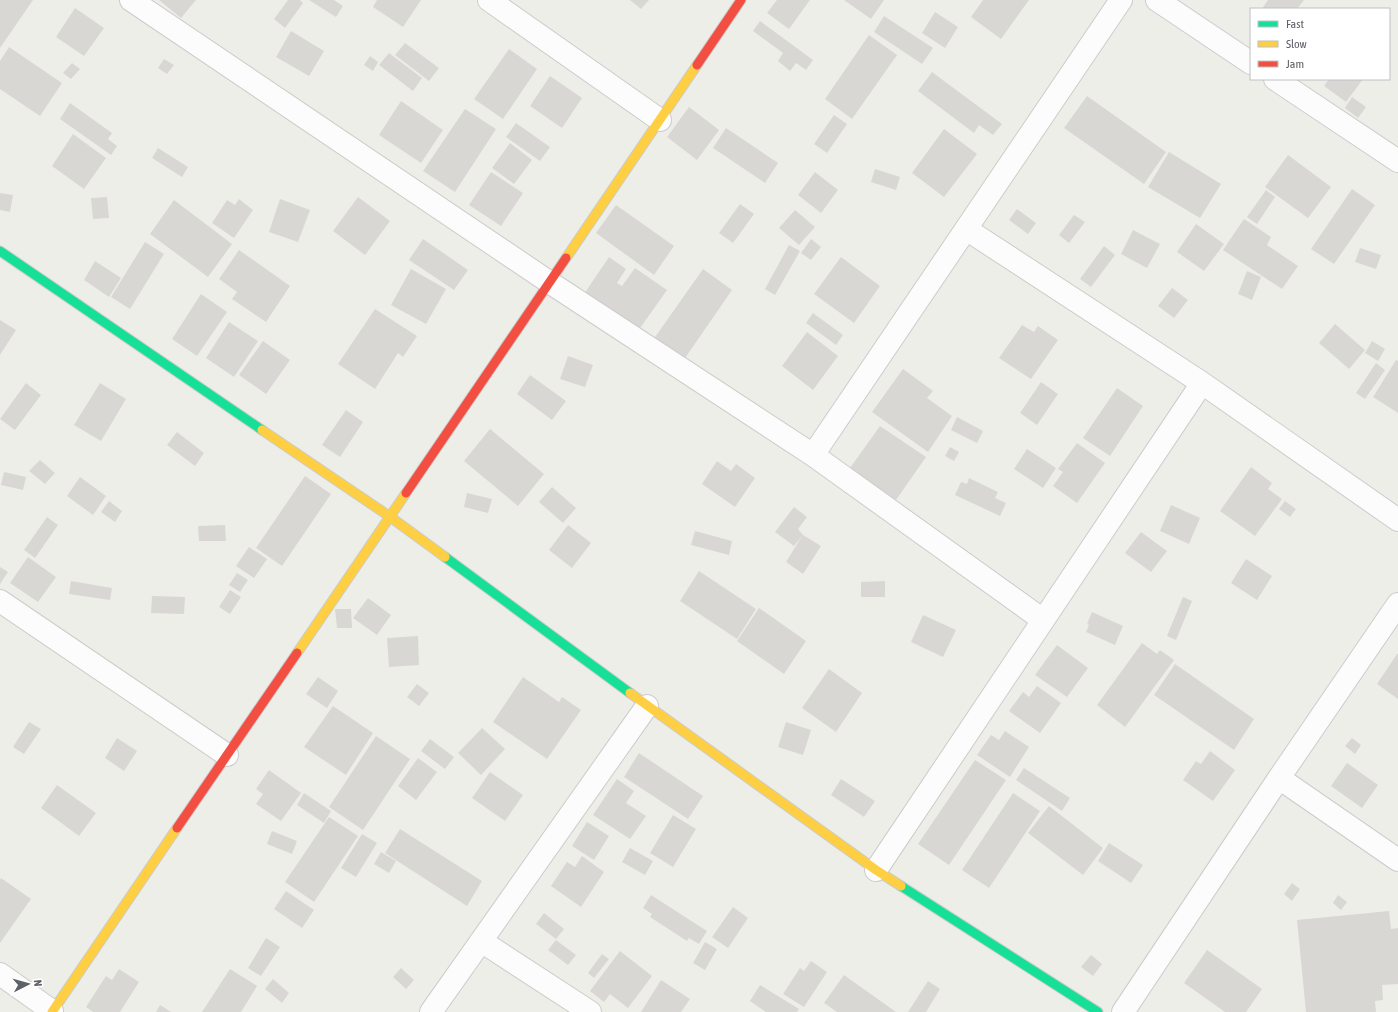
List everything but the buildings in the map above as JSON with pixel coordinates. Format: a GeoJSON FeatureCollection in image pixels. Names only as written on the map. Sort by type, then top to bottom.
{"type":"FeatureCollection","features":[{"type":"Feature","properties":{"kind":"street"},"geometry":{"type":"LineString","coordinates":[[131,0],[549,282],[813,455],[1043,620]]}},
{"type":"Feature","properties":{"kind":"street"},"geometry":{"type":"LineString","coordinates":[[489,0],[660,120]]}},
{"type":"Feature","properties":{"kind":"street"},"geometry":{"type":"LineString","coordinates":[[0,974],[52,1012],[741,0]]}},
{"type":"Feature","properties":{"kind":"street"},"geometry":{"type":"LineString","coordinates":[[813,455],[1121,0]]}},
{"type":"Feature","properties":{"kind":"street"},"geometry":{"type":"LineString","coordinates":[[1157,0],[1250,62]]}},
{"type":"Feature","properties":{"kind":"street"},"geometry":{"type":"LineString","coordinates":[[1276,80],[1398,161]]}},
{"type":"Feature","properties":{"kind":"street"},"geometry":{"type":"LineString","coordinates":[[966,229],[1202,383],[1398,520]]}},
{"type":"Feature","properties":{"kind":"street"},"geometry":{"type":"LineString","coordinates":[[0,251],[389,516],[647,706],[876,870],[1098,1012]]}},
{"type":"Feature","properties":{"kind":"street"},"geometry":{"type":"LineString","coordinates":[[876,870],[1202,383]]}},
{"type":"Feature","properties":{"kind":"street"},"geometry":{"type":"LineString","coordinates":[[0,601],[227,755]]}},
{"type":"Feature","properties":{"kind":"street"},"geometry":{"type":"LineString","coordinates":[[1123,1012],[1279,778],[1398,604]]}},
{"type":"Feature","properties":{"kind":"street"},"geometry":{"type":"LineString","coordinates":[[431,1012],[647,706]]}},
{"type":"Feature","properties":{"kind":"street"},"geometry":{"type":"LineString","coordinates":[[1279,778],[1398,860]]}},
{"type":"Feature","properties":{"kind":"street"},"geometry":{"type":"LineString","coordinates":[[482,941],[590,1012]]}},
{"type":"Feature","properties":{"kind":"traffic: fast"},"geometry":{"type":"LineString","coordinates":[[0,251],[262,430]]}},
{"type":"Feature","properties":{"kind":"traffic: fast"},"geometry":{"type":"LineString","coordinates":[[445,557],[630,693]]}},
{"type":"Feature","properties":{"kind":"traffic: fast"},"geometry":{"type":"LineString","coordinates":[[901,886],[1098,1012]]}},
{"type":"Feature","properties":{"kind":"traffic: slow"},"geometry":{"type":"LineString","coordinates":[[566,258],[697,65]]}},
{"type":"Feature","properties":{"kind":"traffic: slow"},"geometry":{"type":"LineString","coordinates":[[262,430],[389,516],[445,557]]}},
{"type":"Feature","properties":{"kind":"traffic: slow"},"geometry":{"type":"LineString","coordinates":[[297,653],[406,493]]}},
{"type":"Feature","properties":{"kind":"traffic: slow"},"geometry":{"type":"LineString","coordinates":[[630,693],[876,870],[901,886]]}},
{"type":"Feature","properties":{"kind":"traffic: slow"},"geometry":{"type":"LineString","coordinates":[[52,1012],[177,828]]}},
{"type":"Feature","properties":{"kind":"traffic: jam"},"geometry":{"type":"LineString","coordinates":[[697,65],[741,0]]}},
{"type":"Feature","properties":{"kind":"traffic: jam"},"geometry":{"type":"LineString","coordinates":[[406,493],[566,258]]}},
{"type":"Feature","properties":{"kind":"traffic: jam"},"geometry":{"type":"LineString","coordinates":[[177,828],[297,653]]}}]}
